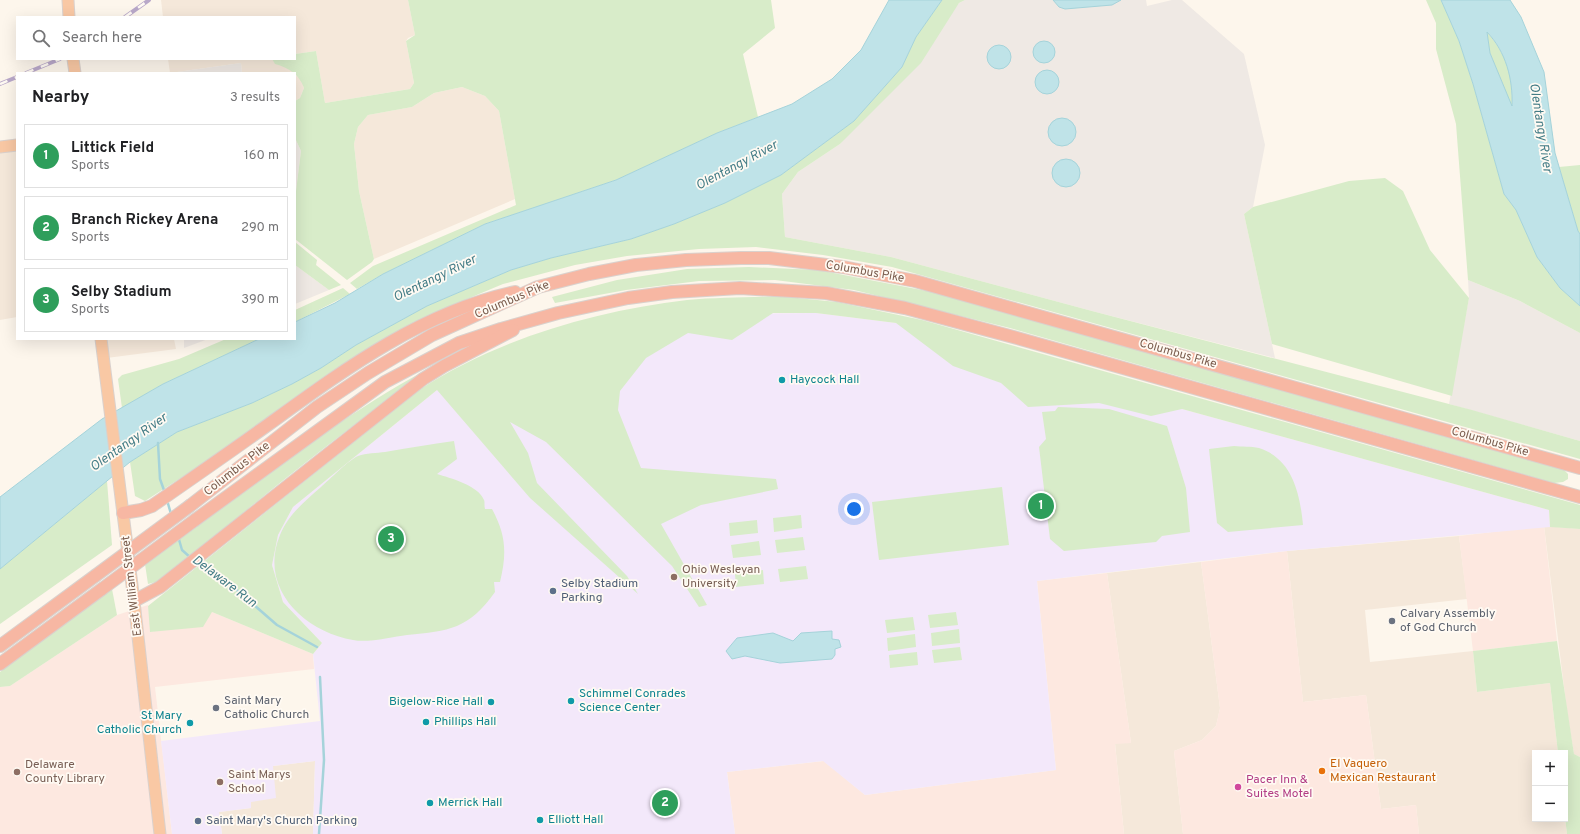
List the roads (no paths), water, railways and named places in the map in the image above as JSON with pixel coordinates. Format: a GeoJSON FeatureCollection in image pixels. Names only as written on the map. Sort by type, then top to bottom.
{"type":"FeatureCollection","features":[{"type":"Feature","properties":{"kind":"highway"},"geometry":{"type":"LineString","coordinates":[[68,0],[69,16]]}},
{"type":"Feature","properties":{"kind":"highway"},"geometry":{"type":"LineString","coordinates":[[73,60],[75,72]]}},
{"type":"Feature","properties":{"kind":"highway"},"geometry":{"type":"LineString","coordinates":[[0,147],[16,145]]}},
{"type":"Feature","properties":{"kind":"highway","name":"Columbus Pike"},"geometry":{"type":"LineString","coordinates":[[0,646],[191,505],[317,407],[374,369],[432,335],[538,287],[615,268],[661,262],[714,258],[769,258],[874,273],[916,281],[1580,468]]}},
{"type":"Feature","properties":{"kind":"highway"},"geometry":{"type":"LineString","coordinates":[[123,513],[147,508],[321,386],[388,343],[462,307],[484,299],[538,287]]}},
{"type":"Feature","properties":{"kind":"highway","name":"Columbus Pike"},"geometry":{"type":"LineString","coordinates":[[0,664],[385,382],[459,343],[480,335],[558,313],[628,298],[692,290],[766,288],[845,296],[905,308],[1580,497]]}},
{"type":"Feature","properties":{"kind":"highway"},"geometry":{"type":"LineString","coordinates":[[134,601],[160,587],[423,380],[444,366],[528,322]]}},
{"type":"Feature","properties":{"kind":"highway","name":"East William Street"},"geometry":{"type":"LineString","coordinates":[[102,340],[134,601],[160,834]]}},
{"type":"Feature","properties":{"kind":"water","name":"Olentangy River"},"geometry":{"type":"Polygon","coordinates":[[[889,0],[942,0],[916,37],[902,67],[854,121],[781,175],[725,203],[674,224],[631,239],[551,258],[511,270],[427,306],[356,345],[321,368],[292,384],[252,403],[177,432],[130,462],[0,569],[0,497],[102,419],[163,384],[257,340],[296,340],[296,322],[335,303],[383,274],[485,224],[616,180],[717,133],[792,104],[832,79],[861,50],[889,0]]]}},
{"type":"Feature","properties":{"kind":"water"},"geometry":{"type":"Polygon","coordinates":[[[1053,0],[1121,0],[1112,5],[1065,9],[1059,7],[1053,0]]]}},
{"type":"Feature","properties":{"kind":"water","name":"Olentangy River"},"geometry":{"type":"Polygon","coordinates":[[[1441,0],[1510,0],[1521,17],[1544,72],[1555,153],[1580,234],[1580,306],[1560,288],[1537,257],[1516,210],[1504,194],[1473,84],[1459,41],[1441,0]],[[1487,32],[1490,53],[1512,106],[1510,76],[1504,57],[1494,40],[1487,32]]]}},
{"type":"Feature","properties":{"kind":"water"},"geometry":{"type":"Polygon","coordinates":[[[1040,41],[1048,41],[1055,48],[1055,56],[1048,63],[1040,63],[1033,56],[1033,48],[1040,41]]]}},
{"type":"Feature","properties":{"kind":"water"},"geometry":{"type":"Polygon","coordinates":[[[999,45],[1008,48],[1011,57],[1008,66],[999,69],[990,66],[987,57],[990,48],[999,45]]]}},
{"type":"Feature","properties":{"kind":"water"},"geometry":{"type":"Polygon","coordinates":[[[1047,70],[1056,73],[1059,82],[1056,91],[1047,94],[1038,91],[1035,82],[1038,73],[1047,70]]]}},
{"type":"Feature","properties":{"kind":"water"},"geometry":{"type":"Polygon","coordinates":[[[1062,118],[1072,122],[1076,132],[1072,142],[1062,146],[1052,142],[1048,132],[1052,122],[1062,118]]]}},
{"type":"Feature","properties":{"kind":"water"},"geometry":{"type":"Polygon","coordinates":[[[1066,159],[1076,163],[1080,173],[1076,183],[1066,187],[1056,183],[1052,173],[1056,163],[1066,159]]]}},
{"type":"Feature","properties":{"kind":"water"},"geometry":{"type":"Polygon","coordinates":[[[832,631],[832,639],[839,640],[841,647],[835,649],[835,655],[832,659],[780,663],[745,656],[732,659],[726,651],[737,638],[773,633],[793,641],[801,633],[832,631]]]}},
{"type":"Feature","properties":{"kind":"waterway","name":"Delaware Run"},"geometry":{"type":"LineString","coordinates":[[158,443],[160,479],[165,493]]}},
{"type":"Feature","properties":{"kind":"waterway","name":"Delaware Run"},"geometry":{"type":"LineString","coordinates":[[167,500],[171,514]]}},
{"type":"Feature","properties":{"kind":"waterway","name":"Delaware Run"},"geometry":{"type":"LineString","coordinates":[[178,536],[182,550],[191,558]]}},
{"type":"Feature","properties":{"kind":"waterway","name":"Delaware Run"},"geometry":{"type":"LineString","coordinates":[[197,563],[204,570],[231,585],[277,625],[317,647]]}},
{"type":"Feature","properties":{"kind":"waterway","name":"Delaware Run"},"geometry":{"type":"LineString","coordinates":[[319,834],[324,760],[320,677]]}},
{"type":"Feature","properties":{"kind":"railway"},"geometry":{"type":"LineString","coordinates":[[126,16],[149,0]]}},
{"type":"Feature","properties":{"kind":"railway"},"geometry":{"type":"LineString","coordinates":[[28,72],[58,60]]}},
{"type":"Feature","properties":{"kind":"railway"},"geometry":{"type":"LineString","coordinates":[[0,84],[16,77]]}},
{"type":"Feature","properties":{"kind":"place","name":"Haycock Hall"},"geometry":{"type":"Point","coordinates":[782,380]}},
{"type":"Feature","properties":{"kind":"place","name":"Littick Field"},"geometry":{"type":"Point","coordinates":[1041,506]}},
{"type":"Feature","properties":{"kind":"place","name":"Selby Stadium"},"geometry":{"type":"Point","coordinates":[391,539]}},
{"type":"Feature","properties":{"kind":"place","name":"Ohio Wesleyan University"},"geometry":{"type":"Point","coordinates":[674,577]}},
{"type":"Feature","properties":{"kind":"place","name":"Selby Stadium Parking"},"geometry":{"type":"Point","coordinates":[553,591]}},
{"type":"Feature","properties":{"kind":"place","name":"Calvary Assembly of God Church"},"geometry":{"type":"Point","coordinates":[1392,621]}},
{"type":"Feature","properties":{"kind":"place","name":"Schimmel Conrades Science Center"},"geometry":{"type":"Point","coordinates":[571,701]}},
{"type":"Feature","properties":{"kind":"place","name":"Bigelow-Rice Hall"},"geometry":{"type":"Point","coordinates":[491,702]}},
{"type":"Feature","properties":{"kind":"place","name":"Saint Mary Catholic Church"},"geometry":{"type":"Point","coordinates":[216,708]}},
{"type":"Feature","properties":{"kind":"place","name":"Phillips Hall"},"geometry":{"type":"Point","coordinates":[426,722]}},
{"type":"Feature","properties":{"kind":"place","name":"St Mary Catholic Church"},"geometry":{"type":"Point","coordinates":[190,723]}},
{"type":"Feature","properties":{"kind":"place","name":"El Vaquero Mexican Restaurant"},"geometry":{"type":"Point","coordinates":[1322,771]}},
{"type":"Feature","properties":{"kind":"place","name":"Delaware County Library"},"geometry":{"type":"Point","coordinates":[17,772]}},
{"type":"Feature","properties":{"kind":"place","name":"Saint Marys School"},"geometry":{"type":"Point","coordinates":[220,782]}},
{"type":"Feature","properties":{"kind":"place","name":"Pacer Inn & Suites Motel"},"geometry":{"type":"Point","coordinates":[1238,787]}},
{"type":"Feature","properties":{"kind":"place","name":"Merrick Hall"},"geometry":{"type":"Point","coordinates":[430,803]}},
{"type":"Feature","properties":{"kind":"place","name":"Branch Rickey Arena"},"geometry":{"type":"Point","coordinates":[665,803]}},
{"type":"Feature","properties":{"kind":"place","name":"Elliott Hall"},"geometry":{"type":"Point","coordinates":[540,820]}},
{"type":"Feature","properties":{"kind":"place","name":"Saint Mary's Church Parking"},"geometry":{"type":"Point","coordinates":[198,821]}}]}
